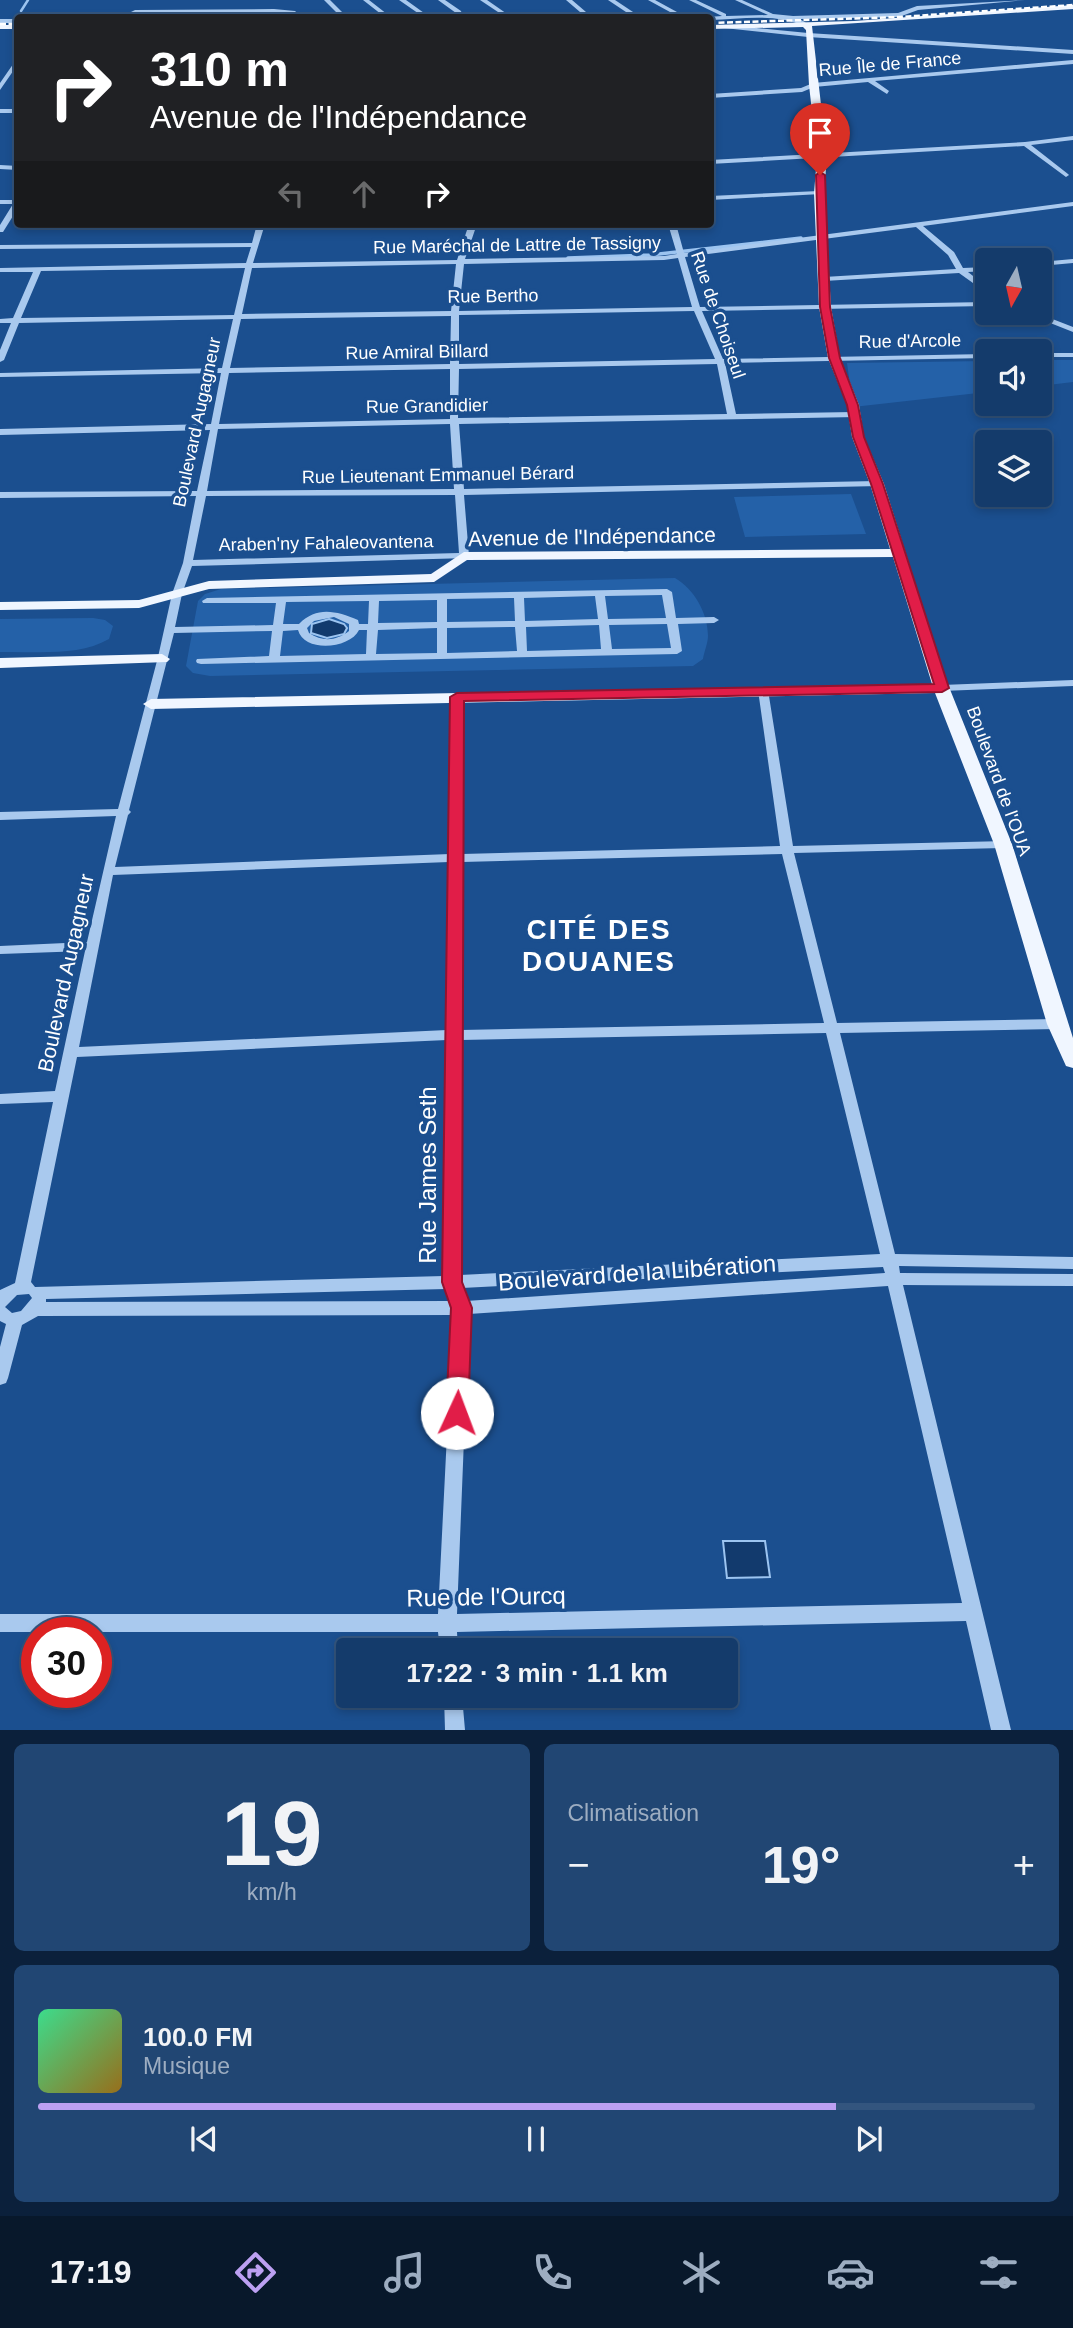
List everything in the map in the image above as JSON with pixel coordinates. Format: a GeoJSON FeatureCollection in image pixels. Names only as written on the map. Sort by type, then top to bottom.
{"type":"FeatureCollection","features":[{"type":"Feature","properties":{"kind":"main road"},"geometry":{"type":"LineString","coordinates":[[714,27],[806,30],[1073,7]]}},
{"type":"Feature","properties":{"kind":"main road","name":"Boulevard de l'OUA"},"geometry":{"type":"LineString","coordinates":[[806,30],[819,121],[819,193],[825,307],[834,358],[942,688],[1003,844],[1057,1024],[1073,1061]]}},
{"type":"Feature","properties":{"kind":"main road","name":"Avenue de l'Indépendance"},"geometry":{"type":"LineString","coordinates":[[0,606],[139,604],[209,585],[434,578],[464,556],[899,553]]}},
{"type":"Feature","properties":{"kind":"main road"},"geometry":{"type":"LineString","coordinates":[[0,663],[161,664]]}},
{"type":"Feature","properties":{"kind":"main road"},"geometry":{"type":"LineString","coordinates":[[151,704],[942,688]]}},
{"type":"Feature","properties":{"kind":"street"},"geometry":{"type":"LineString","coordinates":[[289,0],[296,14]]}},
{"type":"Feature","properties":{"kind":"street"},"geometry":{"type":"LineString","coordinates":[[327,0],[342,14]]}},
{"type":"Feature","properties":{"kind":"street"},"geometry":{"type":"LineString","coordinates":[[366,0],[385,14]]}},
{"type":"Feature","properties":{"kind":"street"},"geometry":{"type":"LineString","coordinates":[[402,0],[423,14]]}},
{"type":"Feature","properties":{"kind":"street"},"geometry":{"type":"LineString","coordinates":[[441,0],[459,14]]}},
{"type":"Feature","properties":{"kind":"street"},"geometry":{"type":"LineString","coordinates":[[483,0],[505,14]]}},
{"type":"Feature","properties":{"kind":"street"},"geometry":{"type":"LineString","coordinates":[[569,0],[586,14]]}},
{"type":"Feature","properties":{"kind":"street"},"geometry":{"type":"LineString","coordinates":[[611,0],[634,14]]}},
{"type":"Feature","properties":{"kind":"street"},"geometry":{"type":"LineString","coordinates":[[651,0],[678,14]]}},
{"type":"Feature","properties":{"kind":"street"},"geometry":{"type":"LineString","coordinates":[[692,0],[727,17]]}},
{"type":"Feature","properties":{"kind":"street"},"geometry":{"type":"LineString","coordinates":[[738,0],[775,16]]}},
{"type":"Feature","properties":{"kind":"street"},"geometry":{"type":"LineString","coordinates":[[914,0],[917,8]]}},
{"type":"Feature","properties":{"kind":"street"},"geometry":{"type":"LineString","coordinates":[[714,18],[899,15],[917,8],[1022,0]]}},
{"type":"Feature","properties":{"kind":"street"},"geometry":{"type":"LineString","coordinates":[[130,14],[293,12]]}},
{"type":"Feature","properties":{"kind":"street"},"geometry":{"type":"LineString","coordinates":[[793,18],[806,30],[1073,52]]}},
{"type":"Feature","properties":{"kind":"street","name":"Rue Île de France"},"geometry":{"type":"LineString","coordinates":[[714,96],[802,90],[813,85],[1073,62]]}},
{"type":"Feature","properties":{"kind":"street"},"geometry":{"type":"LineString","coordinates":[[0,88],[2,80],[14,64]]}},
{"type":"Feature","properties":{"kind":"street"},"geometry":{"type":"LineString","coordinates":[[869,80],[887,92]]}},
{"type":"Feature","properties":{"kind":"street"},"geometry":{"type":"LineString","coordinates":[[714,162],[1025,144],[1073,138]]}},
{"type":"Feature","properties":{"kind":"street"},"geometry":{"type":"LineString","coordinates":[[1025,144],[1066,175]]}},
{"type":"Feature","properties":{"kind":"street"},"geometry":{"type":"LineString","coordinates":[[714,198],[819,193]]}},
{"type":"Feature","properties":{"kind":"street","name":"Rue Maréchal de Lattre de Tassigny"},"geometry":{"type":"LineString","coordinates":[[0,270],[640,259],[822,239],[1073,204]]}},
{"type":"Feature","properties":{"kind":"street"},"geometry":{"type":"LineString","coordinates":[[0,230],[14,208]]}},
{"type":"Feature","properties":{"kind":"street"},"geometry":{"type":"LineString","coordinates":[[917,224],[951,254],[961,271],[975,282]]}},
{"type":"Feature","properties":{"kind":"street","name":"Boulevard Augagneur"},"geometry":{"type":"LineString","coordinates":[[17,1296],[108,871],[125,812],[177,594],[188,563],[225,372],[260,228]]}},
{"type":"Feature","properties":{"kind":"street"},"geometry":{"type":"LineString","coordinates":[[464,556],[454,421],[455,312],[460,263],[472,228]]}},
{"type":"Feature","properties":{"kind":"street","name":"Rue de Choiseul"},"geometry":{"type":"LineString","coordinates":[[673,228],[697,309],[720,360],[732,417]]}},
{"type":"Feature","properties":{"kind":"street"},"geometry":{"type":"LineString","coordinates":[[0,247],[256,245]]}},
{"type":"Feature","properties":{"kind":"street"},"geometry":{"type":"LineString","coordinates":[[1052,263],[1073,261]]}},
{"type":"Feature","properties":{"kind":"street"},"geometry":{"type":"LineString","coordinates":[[0,359],[38,269]]}},
{"type":"Feature","properties":{"kind":"street"},"geometry":{"type":"LineString","coordinates":[[824,279],[975,270]]}},
{"type":"Feature","properties":{"kind":"street","name":"Rue Bertho"},"geometry":{"type":"LineString","coordinates":[[0,321],[975,304]]}},
{"type":"Feature","properties":{"kind":"street"},"geometry":{"type":"LineString","coordinates":[[1052,322],[1073,330]]}},
{"type":"Feature","properties":{"kind":"street"},"geometry":{"type":"LineString","coordinates":[[1052,355],[1073,355]]}},
{"type":"Feature","properties":{"kind":"street","name":"Rue d'Arcole"},"geometry":{"type":"LineString","coordinates":[[834,358],[975,356]]}},
{"type":"Feature","properties":{"kind":"street","name":"Rue Amiral Billard"},"geometry":{"type":"LineString","coordinates":[[0,374],[225,372],[834,358]]}},
{"type":"Feature","properties":{"kind":"street","name":"Rue Grandidier"},"geometry":{"type":"LineString","coordinates":[[0,432],[854,415]]}},
{"type":"Feature","properties":{"kind":"street","name":"Rue Lieutenant Emmanuel Bérard"},"geometry":{"type":"LineString","coordinates":[[0,495],[461,492],[877,484]]}},
{"type":"Feature","properties":{"kind":"street","name":"Araben'ny Fahaleovantena"},"geometry":{"type":"LineString","coordinates":[[188,563],[464,556]]}},
{"type":"Feature","properties":{"kind":"street"},"geometry":{"type":"LineString","coordinates":[[201,661],[677,651],[667,592],[207,601]]}},
{"type":"Feature","properties":{"kind":"street"},"geometry":{"type":"LineString","coordinates":[[600,593],[607,652]]}},
{"type":"Feature","properties":{"kind":"street"},"geometry":{"type":"LineString","coordinates":[[519,595],[522,654]]}},
{"type":"Feature","properties":{"kind":"street"},"geometry":{"type":"LineString","coordinates":[[442,597],[442,656]]}},
{"type":"Feature","properties":{"kind":"street"},"geometry":{"type":"LineString","coordinates":[[371,657],[374,598]]}},
{"type":"Feature","properties":{"kind":"street"},"geometry":{"type":"LineString","coordinates":[[274,659],[281,600]]}},
{"type":"Feature","properties":{"kind":"street"},"geometry":{"type":"LineString","coordinates":[[169,630],[302,627],[310,618],[335,614],[350,618],[355,627],[354,632],[343,640],[326,643],[308,638],[302,627]]}},
{"type":"Feature","properties":{"kind":"street"},"geometry":{"type":"LineString","coordinates":[[355,627],[714,620]]}},
{"type":"Feature","properties":{"kind":"street"},"geometry":{"type":"LineString","coordinates":[[942,688],[1073,683]]}},
{"type":"Feature","properties":{"kind":"street"},"geometry":{"type":"LineString","coordinates":[[763,690],[787,849],[894,1279],[1001,1730]]}},
{"type":"Feature","properties":{"kind":"street","name":"Rue James Seth"},"geometry":{"type":"LineString","coordinates":[[448,1638],[461,1308],[452,1282],[452,1035],[457,697]]}},
{"type":"Feature","properties":{"kind":"street"},"geometry":{"type":"LineString","coordinates":[[0,816],[125,812]]}},
{"type":"Feature","properties":{"kind":"street"},"geometry":{"type":"LineString","coordinates":[[108,871],[455,858],[1003,844]]}},
{"type":"Feature","properties":{"kind":"street"},"geometry":{"type":"LineString","coordinates":[[0,950],[93,946]]}},
{"type":"Feature","properties":{"kind":"street"},"geometry":{"type":"LineString","coordinates":[[71,1052],[452,1035],[1057,1024]]}},
{"type":"Feature","properties":{"kind":"street"},"geometry":{"type":"LineString","coordinates":[[0,1099],[61,1096]]}},
{"type":"Feature","properties":{"kind":"street","name":"Boulevard de la Libération"},"geometry":{"type":"LineString","coordinates":[[17,1296],[452,1282],[889,1260],[1073,1263]]}},
{"type":"Feature","properties":{"kind":"street","name":"Boulevard de la Libération"},"geometry":{"type":"LineString","coordinates":[[17,1296],[461,1308],[894,1279],[1073,1280]]}},
{"type":"Feature","properties":{"kind":"street"},"geometry":{"type":"LineString","coordinates":[[0,1378],[7,1316],[27,1317],[17,1296]]}},
{"type":"Feature","properties":{"kind":"street","name":"Rue de l'Ourcq"},"geometry":{"type":"LineString","coordinates":[[0,1623],[447,1623],[973,1612]]}},
{"type":"Feature","properties":{"kind":"street"},"geometry":{"type":"LineString","coordinates":[[454,1708],[455,1730]]}},
{"type":"Feature","properties":{"kind":"shaded area"},"geometry":{"type":"Polygon","coordinates":[[[1052,360],[1073,360],[1073,382],[1052,385],[1052,360]]]}},
{"type":"Feature","properties":{"kind":"shaded area"},"geometry":{"type":"Polygon","coordinates":[[[975,361],[975,393],[853,407],[847,363],[975,361]]]}},
{"type":"Feature","properties":{"kind":"shaded area"},"geometry":{"type":"Polygon","coordinates":[[[851,494],[866,534],[745,537],[734,497],[851,494]]]}},
{"type":"Feature","properties":{"kind":"shaded area"},"geometry":{"type":"Polygon","coordinates":[[[675,578],[694,595],[706,619],[708,639],[703,659],[693,666],[210,676],[193,673],[186,666],[198,601],[205,594],[221,589],[675,578]]]}},
{"type":"Feature","properties":{"kind":"shaded area"},"geometry":{"type":"Polygon","coordinates":[[[0,619],[105,620],[113,626],[109,639],[97,645],[70,651],[0,652],[0,619]]]}},
{"type":"Feature","properties":{"kind":"shaded area"},"geometry":{"type":"Polygon","coordinates":[[[329,619],[344,624],[347,628],[344,634],[327,638],[311,633],[312,624],[329,619]]]}},
{"type":"Feature","properties":{"kind":"shaded area"},"geometry":{"type":"Polygon","coordinates":[[[723,1541],[765,1541],[770,1577],[727,1578],[723,1541]]]}},
{"type":"Feature","properties":{"kind":"waterway"},"geometry":{"type":"LineString","coordinates":[[21,11],[28,0]]}},
{"type":"Feature","properties":{"kind":"waterway"},"geometry":{"type":"LineString","coordinates":[[568,258],[650,255],[801,238]]}},
{"type":"Feature","properties":{"kind":"railway"},"geometry":{"type":"LineString","coordinates":[[714,23],[900,17],[1073,5]]}},
{"type":"Feature","properties":{"kind":"railway"},"geometry":{"type":"LineString","coordinates":[[0,24],[14,24]]}},
{"type":"Feature","properties":{"kind":"district","name":"CITÉ DES DOUANES"},"geometry":{"type":"Point","coordinates":[599,945]}},
{"type":"Feature","properties":{"kind":"route"},"geometry":{"type":"LineString","coordinates":[[457,1413],[461,1308],[452,1282],[452,1035],[457,697],[942,688],[877,484],[858,437],[853,405],[834,358],[825,307],[820,175]]}}]}
